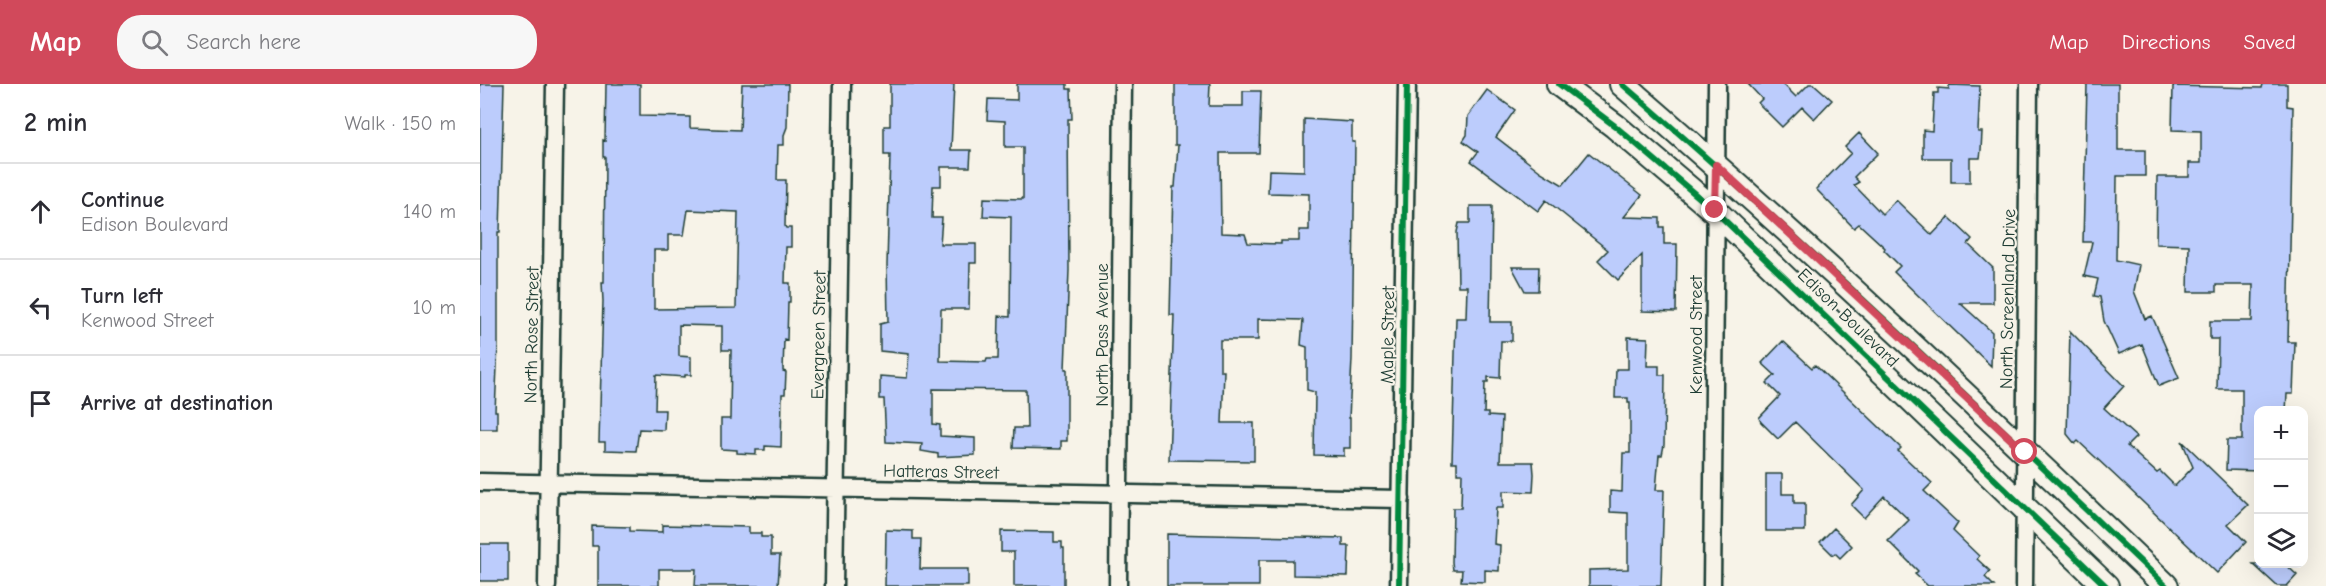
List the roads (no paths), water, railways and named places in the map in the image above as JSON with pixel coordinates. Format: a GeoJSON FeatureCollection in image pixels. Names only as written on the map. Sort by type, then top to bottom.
{"type":"FeatureCollection","features":[{"type":"Feature","properties":{"kind":"main road","name":"Edison Boulevard"},"geometry":{"type":"LineString","coordinates":[[1559,84],[1615,126],[1715,210],[2106,586]]}},
{"type":"Feature","properties":{"kind":"main road","name":"Edison Boulevard"},"geometry":{"type":"LineString","coordinates":[[1622,84],[1716,165],[2166,586]]}},
{"type":"Feature","properties":{"kind":"street","name":"North Rose Street"},"geometry":{"type":"LineString","coordinates":[[547,586],[555,84]]}},
{"type":"Feature","properties":{"kind":"street","name":"Evergreen Street"},"geometry":{"type":"LineString","coordinates":[[834,586],[842,84]]}},
{"type":"Feature","properties":{"kind":"street","name":"North Pass Avenue"},"geometry":{"type":"LineString","coordinates":[[1118,586],[1123,84]]}},
{"type":"Feature","properties":{"kind":"street","name":"Maple Street"},"geometry":{"type":"LineString","coordinates":[[1399,586],[1407,84]]}},
{"type":"Feature","properties":{"kind":"street","name":"Kenwood Street"},"geometry":{"type":"LineString","coordinates":[[1712,586],[1717,84]]}},
{"type":"Feature","properties":{"kind":"street","name":"North Screenland Drive"},"geometry":{"type":"LineString","coordinates":[[2024,586],[2029,84]]}},
{"type":"Feature","properties":{"kind":"street","name":"Hatteras Street"},"geometry":{"type":"LineString","coordinates":[[480,482],[1401,499]]}}]}
